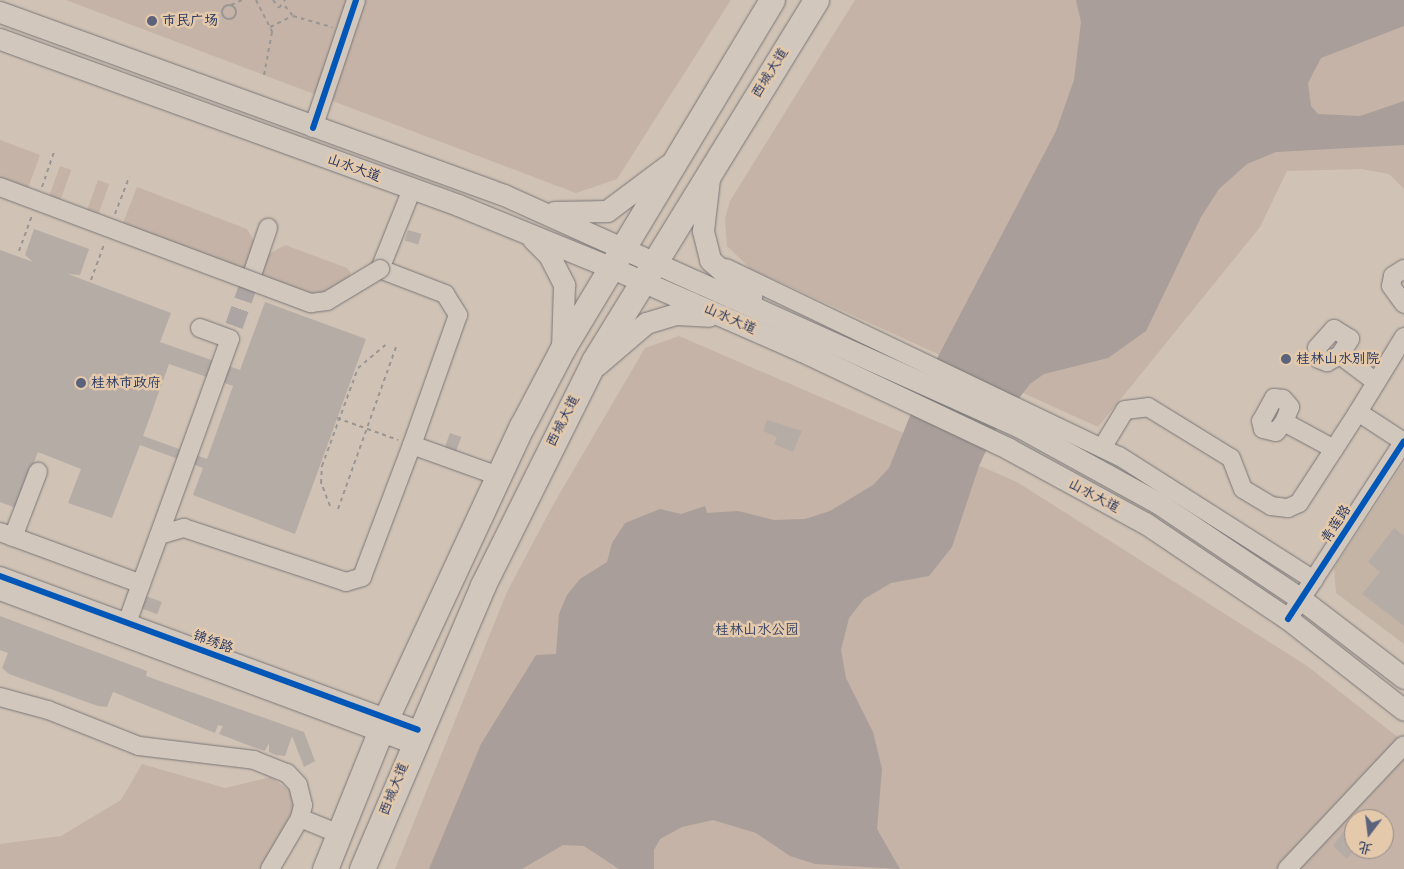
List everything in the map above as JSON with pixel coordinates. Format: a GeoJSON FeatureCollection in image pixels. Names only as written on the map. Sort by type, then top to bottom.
{"type":"FeatureCollection","features":[{"type":"Feature","properties":{"kind":"highway"},"geometry":{"type":"LineString","coordinates":[[325,869],[383,725],[498,476],[562,350],[772,0]]}},
{"type":"Feature","properties":{"kind":"highway","name":"西城大道"},"geometry":{"type":"LineString","coordinates":[[362,869],[415,737],[483,585],[589,371],[647,270],[816,0]]}},
{"type":"Feature","properties":{"kind":"main road","name":"山水大道"},"geometry":{"type":"LineString","coordinates":[[0,12],[537,209],[625,247],[647,270],[737,322],[1009,449],[1145,523],[1288,619],[1404,710]]}},
{"type":"Feature","properties":{"kind":"main road","name":"山水大道"},"geometry":{"type":"LineString","coordinates":[[0,39],[412,189],[612,268],[647,270],[770,312],[1020,427],[1158,502],[1302,599],[1404,678]]}},
{"type":"Feature","properties":{"kind":"main road"},"geometry":{"type":"LineString","coordinates":[[537,209],[571,214],[607,211],[680,155]]}},
{"type":"Feature","properties":{"kind":"main road"},"geometry":{"type":"LineString","coordinates":[[712,167],[703,231],[710,260],[770,312]]}},
{"type":"Feature","properties":{"kind":"main road"},"geometry":{"type":"LineString","coordinates":[[528,234],[549,254],[564,285],[562,350]]}},
{"type":"Feature","properties":{"kind":"main road"},"geometry":{"type":"LineString","coordinates":[[589,371],[646,323],[666,315],[702,314],[737,322]]}},
{"type":"Feature","properties":{"kind":"street"},"geometry":{"type":"LineString","coordinates":[[313,128],[356,0]]}},
{"type":"Feature","properties":{"kind":"street"},"geometry":{"type":"LineString","coordinates":[[0,187],[312,303],[327,302],[380,269],[412,189]]}},
{"type":"Feature","properties":{"kind":"street"},"geometry":{"type":"LineString","coordinates":[[252,274],[268,228]]}},
{"type":"Feature","properties":{"kind":"street"},"geometry":{"type":"LineString","coordinates":[[710,260],[1102,448],[1314,580]]}},
{"type":"Feature","properties":{"kind":"street"},"geometry":{"type":"LineString","coordinates":[[159,535],[184,528],[346,582],[362,577],[412,445],[458,315],[445,294],[380,269]]}},
{"type":"Feature","properties":{"kind":"street"},"geometry":{"type":"LineString","coordinates":[[1404,269],[1393,276],[1391,286],[1404,304]]}},
{"type":"Feature","properties":{"kind":"street"},"geometry":{"type":"LineString","coordinates":[[127,623],[232,332],[200,328]]}},
{"type":"Feature","properties":{"kind":"street"},"geometry":{"type":"LineString","coordinates":[[1102,448],[1125,410],[1148,407],[1231,458],[1242,489],[1270,506],[1288,508],[1299,503],[1404,337]]}},
{"type":"Feature","properties":{"kind":"street"},"geometry":{"type":"LineString","coordinates":[[1340,355],[1376,382]]}},
{"type":"Feature","properties":{"kind":"street"},"geometry":{"type":"LineString","coordinates":[[1358,412],[1404,442]]}},
{"type":"Feature","properties":{"kind":"street"},"geometry":{"type":"LineString","coordinates":[[1284,422],[1334,449]]}},
{"type":"Feature","properties":{"kind":"street","name":"青莲路"},"geometry":{"type":"LineString","coordinates":[[1288,619],[1404,442]]}},
{"type":"Feature","properties":{"kind":"street"},"geometry":{"type":"LineString","coordinates":[[412,445],[498,476]]}},
{"type":"Feature","properties":{"kind":"street"},"geometry":{"type":"LineString","coordinates":[[38,472],[7,535],[141,584]]}},
{"type":"Feature","properties":{"kind":"street","name":"锦绣路"},"geometry":{"type":"LineString","coordinates":[[0,576],[127,623],[415,737]]}},
{"type":"Feature","properties":{"kind":"street","name":"锦绣路"},"geometry":{"type":"LineString","coordinates":[[0,591],[383,725]]}},
{"type":"Feature","properties":{"kind":"street"},"geometry":{"type":"LineString","coordinates":[[0,697],[48,710],[139,746],[254,760],[278,768],[298,785],[300,818],[270,869]]}},
{"type":"Feature","properties":{"kind":"street"},"geometry":{"type":"LineString","coordinates":[[1287,869],[1404,745]]}},
{"type":"Feature","properties":{"kind":"street"},"geometry":{"type":"LineString","coordinates":[[300,818],[339,834]]}},
{"type":"Feature","properties":{"kind":"path"},"geometry":{"type":"LineString","coordinates":[[231,5],[236,15],[226,19],[221,10],[231,5],[242,0]]}},
{"type":"Feature","properties":{"kind":"path"},"geometry":{"type":"LineString","coordinates":[[256,0],[270,28],[271,51],[264,75]]}},
{"type":"Feature","properties":{"kind":"path"},"geometry":{"type":"LineString","coordinates":[[272,0],[277,8],[284,5]]}},
{"type":"Feature","properties":{"kind":"path"},"geometry":{"type":"LineString","coordinates":[[284,5],[285,0]]}},
{"type":"Feature","properties":{"kind":"path"},"geometry":{"type":"LineString","coordinates":[[284,5],[293,16],[332,27]]}},
{"type":"Feature","properties":{"kind":"path"},"geometry":{"type":"LineString","coordinates":[[270,28],[293,16]]}},
{"type":"Feature","properties":{"kind":"path"},"geometry":{"type":"LineString","coordinates":[[18,252],[55,149]]}},
{"type":"Feature","properties":{"kind":"path"},"geometry":{"type":"LineString","coordinates":[[91,280],[129,176]]}},
{"type":"Feature","properties":{"kind":"path"},"geometry":{"type":"LineString","coordinates":[[330,506],[322,475],[338,418],[358,368],[387,344]]}},
{"type":"Feature","properties":{"kind":"path"},"geometry":{"type":"LineString","coordinates":[[338,509],[396,347]]}},
{"type":"Feature","properties":{"kind":"path"},"geometry":{"type":"LineString","coordinates":[[338,418],[412,445]]}},
{"type":"Feature","properties":{"kind":"shaded area"},"geometry":{"type":"Polygon","coordinates":[[[1076,0],[1404,0],[1404,26],[1321,58],[1308,83],[1311,106],[1318,114],[1360,116],[1404,101],[1404,145],[1276,152],[1247,164],[1219,189],[1201,217],[1146,331],[1108,358],[1044,374],[1030,384],[997,427],[979,466],[952,547],[929,576],[891,583],[864,599],[849,618],[841,650],[846,678],[873,732],[882,769],[877,829],[900,869],[815,864],[790,856],[756,833],[713,820],[682,827],[660,839],[654,850],[654,869],[619,869],[584,846],[563,845],[522,869],[429,869],[481,744],[536,655],[556,654],[559,614],[567,595],[580,579],[607,562],[612,543],[625,523],[660,509],[681,514],[705,506],[707,513],[738,511],[774,520],[805,519],[830,511],[873,485],[889,468],[920,391],[1056,131],[1074,80],[1081,22],[1076,0]]]}},
{"type":"Feature","properties":{"kind":"shaded area"},"geometry":{"type":"Polygon","coordinates":[[[1404,462],[1404,644],[1336,593],[1334,568],[1404,462]]]}},
{"type":"Feature","properties":{"kind":"green space"},"geometry":{"type":"Polygon","coordinates":[[[66,0],[731,0],[617,179],[576,193],[66,0]]]}},
{"type":"Feature","properties":{"kind":"green space"},"geometry":{"type":"Polygon","coordinates":[[[855,0],[1404,0],[1404,189],[1389,174],[1361,169],[1287,171],[1260,227],[1098,427],[751,269],[727,246],[725,219],[730,201],[855,0]]]}},
{"type":"Feature","properties":{"kind":"green space"},"geometry":{"type":"Polygon","coordinates":[[[0,140],[40,155],[27,191],[0,181],[0,140]]]}},
{"type":"Feature","properties":{"kind":"green space"},"geometry":{"type":"Polygon","coordinates":[[[60,166],[71,170],[60,202],[48,198],[60,166]]]}},
{"type":"Feature","properties":{"kind":"green space"},"geometry":{"type":"Polygon","coordinates":[[[98,180],[109,184],[98,215],[87,211],[98,180]]]}},
{"type":"Feature","properties":{"kind":"green space"},"geometry":{"type":"Polygon","coordinates":[[[137,187],[247,229],[257,246],[249,271],[123,223],[137,187]]]}},
{"type":"Feature","properties":{"kind":"green space"},"geometry":{"type":"Polygon","coordinates":[[[285,245],[347,268],[351,273],[348,280],[317,296],[259,274],[269,254],[285,245]]]}},
{"type":"Feature","properties":{"kind":"green space","name":"桂林山水公园"},"geometry":{"type":"Polygon","coordinates":[[[679,336],[1017,482],[1307,666],[1404,742],[1404,869],[395,869],[507,592],[553,505],[645,348],[679,336]]]}},
{"type":"Feature","properties":{"kind":"green space"},"geometry":{"type":"Polygon","coordinates":[[[142,764],[225,788],[271,777],[295,795],[294,818],[261,869],[0,869],[0,844],[61,836],[121,800],[142,764]]]}},
{"type":"Feature","properties":{"kind":"building","name":"桂林市政府"},"geometry":{"type":"Polygon","coordinates":[[[34,229],[89,249],[80,275],[68,274],[171,313],[160,342],[240,370],[265,302],[366,339],[295,534],[193,495],[203,468],[140,445],[112,518],[68,503],[81,469],[38,452],[16,508],[0,502],[0,250],[33,262],[25,255],[34,229]],[[169,364],[143,436],[207,459],[233,386],[169,364]]]}},
{"type":"Feature","properties":{"kind":"building"},"geometry":{"type":"Polygon","coordinates":[[[408,230],[421,234],[418,245],[405,241],[408,230]]]}},
{"type":"Feature","properties":{"kind":"building"},"geometry":{"type":"Polygon","coordinates":[[[767,420],[802,431],[793,452],[774,444],[777,437],[763,431],[767,420]]]}},
{"type":"Feature","properties":{"kind":"building"},"geometry":{"type":"Polygon","coordinates":[[[450,433],[461,437],[456,452],[445,448],[450,433]]]}},
{"type":"Feature","properties":{"kind":"building"},"geometry":{"type":"Polygon","coordinates":[[[1394,528],[1404,536],[1404,626],[1362,594],[1380,572],[1368,562],[1394,528]]]}},
{"type":"Feature","properties":{"kind":"building"},"geometry":{"type":"Polygon","coordinates":[[[146,596],[162,602],[157,614],[141,608],[146,596]]]}},
{"type":"Feature","properties":{"kind":"building"},"geometry":{"type":"Polygon","coordinates":[[[0,616],[147,671],[146,676],[304,732],[315,761],[304,767],[292,736],[285,756],[276,755],[269,752],[269,743],[265,751],[219,734],[223,726],[218,725],[215,733],[113,692],[107,707],[98,706],[9,674],[2,668],[8,653],[0,650],[0,616]]]}},
{"type":"Feature","properties":{"kind":"building"},"geometry":{"type":"Polygon","coordinates":[[[1344,831],[1344,856],[1333,846],[1344,831]]]}},
{"type":"Feature","properties":{"kind":"tunnel"},"geometry":{"type":"LineString","coordinates":[[234,326],[252,275]]}},
{"type":"Feature","properties":{"kind":"cycle path"},"geometry":{"type":"LineString","coordinates":[[313,128],[356,0]]}},
{"type":"Feature","properties":{"kind":"cycle path"},"geometry":{"type":"LineString","coordinates":[[1288,619],[1404,441]]}},
{"type":"Feature","properties":{"kind":"cycle path"},"geometry":{"type":"LineString","coordinates":[[0,576],[418,730]]}},
{"type":"Feature","properties":{"kind":"place","name":"市民广场"},"geometry":{"type":"Point","coordinates":[152,21]}},
{"type":"Feature","properties":{"kind":"place","name":"桂林山水别院"},"geometry":{"type":"Point","coordinates":[1286,359]}},
{"type":"Feature","properties":{"kind":"place","name":"桂林市政府"},"geometry":{"type":"Point","coordinates":[81,383]}}]}
